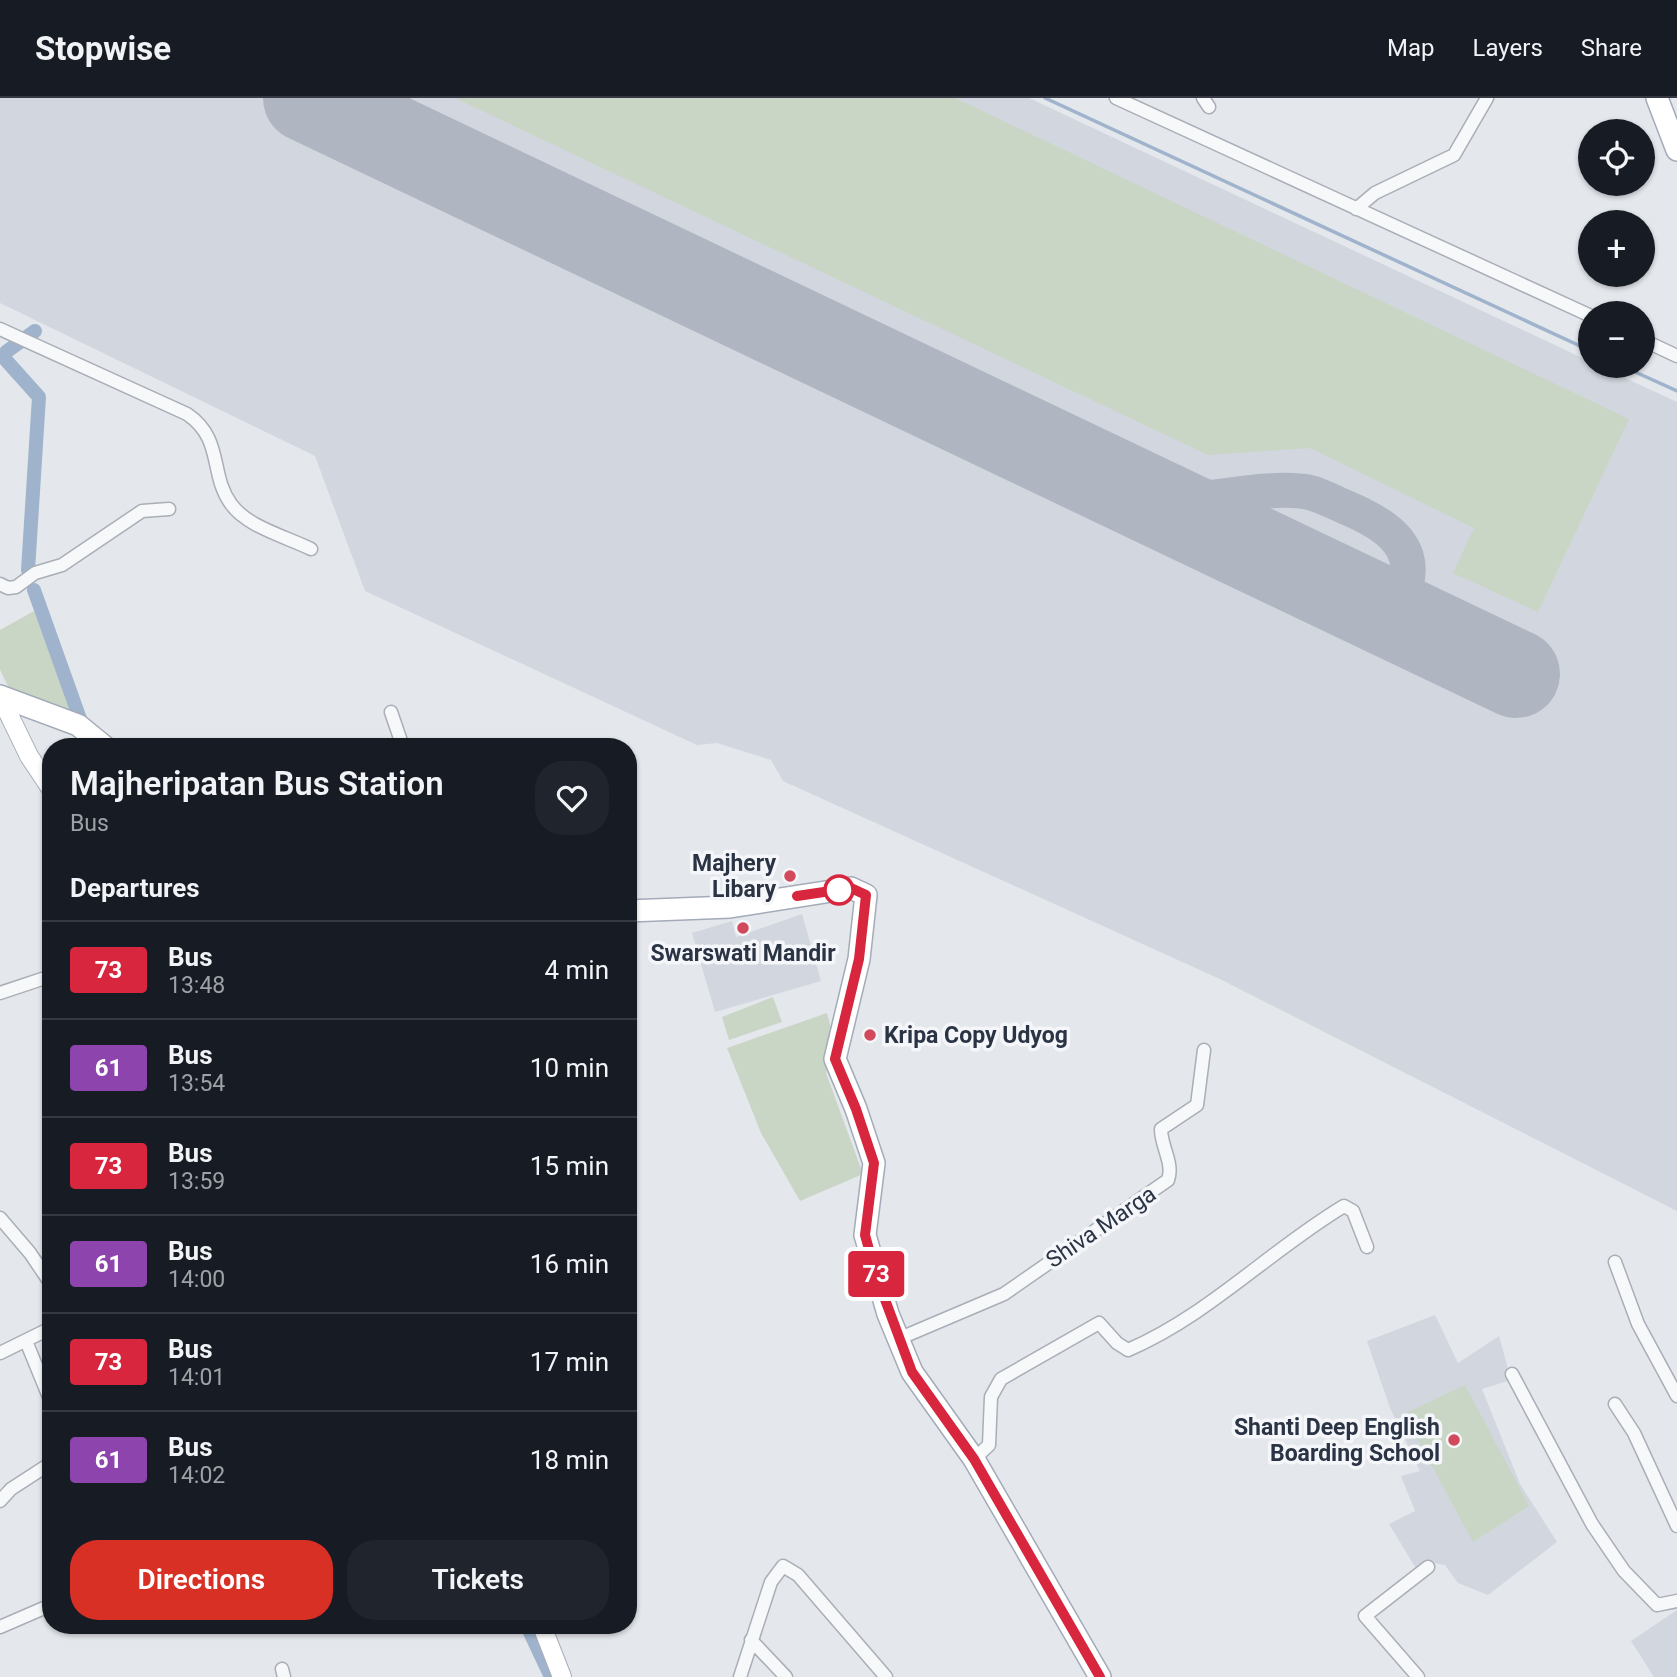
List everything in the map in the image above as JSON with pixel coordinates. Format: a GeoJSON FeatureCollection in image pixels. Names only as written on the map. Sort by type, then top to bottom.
{"type":"FeatureCollection","features":[{"type":"Feature","properties":{"kind":"main road"},"geometry":{"type":"LineString","coordinates":[[1657,98],[1677,150]]}},
{"type":"Feature","properties":{"kind":"main road"},"geometry":{"type":"LineString","coordinates":[[0,696],[78,725],[94,738]]}},
{"type":"Feature","properties":{"kind":"main road"},"geometry":{"type":"LineString","coordinates":[[637,911],[730,907],[851,888],[866,895],[859,959],[835,1059],[856,1109],[874,1163],[865,1235],[898,1339],[912,1372],[974,1459],[1100,1677]]}},
{"type":"Feature","properties":{"kind":"street"},"geometry":{"type":"LineString","coordinates":[[1116,98],[1578,310]]}},
{"type":"Feature","properties":{"kind":"street"},"geometry":{"type":"LineString","coordinates":[[1356,209],[1375,192],[1454,155],[1488,98]]}},
{"type":"Feature","properties":{"kind":"street"},"geometry":{"type":"LineString","coordinates":[[0,329],[187,414],[201,423],[210,437],[226,496],[232,506],[247,518],[311,549]]}},
{"type":"Feature","properties":{"kind":"street"},"geometry":{"type":"LineString","coordinates":[[1655,345],[1677,355]]}},
{"type":"Feature","properties":{"kind":"street"},"geometry":{"type":"LineString","coordinates":[[0,584],[8,589],[16,587],[35,573],[62,565],[124,526],[142,511],[169,509]]}},
{"type":"Feature","properties":{"kind":"street"},"geometry":{"type":"LineString","coordinates":[[0,696],[29,756],[42,776]]}},
{"type":"Feature","properties":{"kind":"street"},"geometry":{"type":"LineString","coordinates":[[391,712],[399,738]]}},
{"type":"Feature","properties":{"kind":"street"},"geometry":{"type":"LineString","coordinates":[[0,993],[42,979]]}},
{"type":"Feature","properties":{"kind":"street","name":"Shiva Marga"},"geometry":{"type":"LineString","coordinates":[[898,1339],[1004,1294],[1168,1180],[1171,1170],[1162,1145],[1161,1129],[1197,1105],[1204,1050]]}},
{"type":"Feature","properties":{"kind":"street"},"geometry":{"type":"LineString","coordinates":[[974,1459],[989,1445],[991,1397],[1001,1379],[1099,1324],[1128,1350],[1164,1334],[1268,1262],[1302,1231],[1344,1206],[1353,1211],[1367,1247]]}},
{"type":"Feature","properties":{"kind":"street"},"geometry":{"type":"LineString","coordinates":[[0,1218],[42,1271]]}},
{"type":"Feature","properties":{"kind":"street"},"geometry":{"type":"LineString","coordinates":[[1615,1262],[1638,1324],[1677,1396]]}},
{"type":"Feature","properties":{"kind":"street"},"geometry":{"type":"LineString","coordinates":[[0,1353],[42,1333]]}},
{"type":"Feature","properties":{"kind":"street"},"geometry":{"type":"LineString","coordinates":[[26,1341],[42,1380]]}},
{"type":"Feature","properties":{"kind":"street"},"geometry":{"type":"LineString","coordinates":[[1512,1374],[1592,1524],[1624,1571],[1657,1605],[1677,1601]]}},
{"type":"Feature","properties":{"kind":"street"},"geometry":{"type":"LineString","coordinates":[[1615,1404],[1634,1433],[1677,1526]]}},
{"type":"Feature","properties":{"kind":"street"},"geometry":{"type":"LineString","coordinates":[[0,1501],[11,1489],[42,1469]]}},
{"type":"Feature","properties":{"kind":"street"},"geometry":{"type":"LineString","coordinates":[[740,1677],[775,1573],[779,1568],[789,1567],[821,1600],[886,1677]]}},
{"type":"Feature","properties":{"kind":"street"},"geometry":{"type":"LineString","coordinates":[[1418,1677],[1366,1616],[1428,1567]]}},
{"type":"Feature","properties":{"kind":"street"},"geometry":{"type":"LineString","coordinates":[[0,1627],[42,1609]]}},
{"type":"Feature","properties":{"kind":"street"},"geometry":{"type":"LineString","coordinates":[[545,1634],[562,1677]]}},
{"type":"Feature","properties":{"kind":"street"},"geometry":{"type":"LineString","coordinates":[[751,1640],[786,1677]]}},
{"type":"Feature","properties":{"kind":"shaded area"},"geometry":{"type":"Polygon","coordinates":[[[0,98],[1029,98],[1578,356],[1578,378],[1625,378],[1677,402],[1677,1211],[1222,980],[783,781],[771,760],[717,743],[697,745],[365,591],[315,456],[0,303],[0,98]]]}},
{"type":"Feature","properties":{"kind":"shaded area"},"geometry":{"type":"Polygon","coordinates":[[[802,914],[821,981],[715,1012],[692,933],[732,921],[736,937],[802,914]]]}},
{"type":"Feature","properties":{"kind":"shaded area","name":"Shanti Deep English Boarding School"},"geometry":{"type":"Polygon","coordinates":[[[1435,1315],[1458,1363],[1499,1336],[1511,1380],[1482,1389],[1520,1484],[1557,1542],[1488,1595],[1458,1583],[1445,1565],[1426,1562],[1417,1570],[1389,1524],[1415,1511],[1401,1476],[1420,1471],[1390,1408],[1367,1341],[1435,1315]]]}},
{"type":"Feature","properties":{"kind":"shaded area"},"geometry":{"type":"Polygon","coordinates":[[[1677,1610],[1677,1677],[1654,1677],[1631,1641],[1677,1610]]]}},
{"type":"Feature","properties":{"kind":"green space"},"geometry":{"type":"Polygon","coordinates":[[[455,98],[955,98],[1629,419],[1538,612],[1453,573],[1474,528],[1310,448],[1208,455],[455,98]]]}},
{"type":"Feature","properties":{"kind":"green space"},"geometry":{"type":"Polygon","coordinates":[[[34,611],[72,710],[9,688],[0,670],[0,630],[34,611]]]}},
{"type":"Feature","properties":{"kind":"green space"},"geometry":{"type":"Polygon","coordinates":[[[773,997],[782,1022],[729,1040],[722,1017],[773,997]]]}},
{"type":"Feature","properties":{"kind":"green space"},"geometry":{"type":"Polygon","coordinates":[[[827,1013],[833,1036],[826,1073],[863,1174],[800,1201],[761,1133],[727,1048],[827,1013]]]}},
{"type":"Feature","properties":{"kind":"green space"},"geometry":{"type":"Polygon","coordinates":[[[1465,1385],[1529,1506],[1473,1542],[1404,1414],[1465,1385]]]}},
{"type":"Feature","properties":{"kind":"waterway"},"geometry":{"type":"LineString","coordinates":[[1045,98],[1578,345]]}},
{"type":"Feature","properties":{"kind":"waterway"},"geometry":{"type":"LineString","coordinates":[[28,570],[39,397],[4,358],[6,352],[35,331]]}},
{"type":"Feature","properties":{"kind":"waterway"},"geometry":{"type":"LineString","coordinates":[[1648,378],[1677,391]]}},
{"type":"Feature","properties":{"kind":"waterway"},"geometry":{"type":"LineString","coordinates":[[34,590],[84,730]]}},
{"type":"Feature","properties":{"kind":"waterway"},"geometry":{"type":"LineString","coordinates":[[531,1634],[551,1677]]}},
{"type":"Feature","properties":{"kind":"taxiway"},"geometry":{"type":"LineString","coordinates":[[1121,486],[1167,499],[1283,490],[1312,493],[1359,513],[1384,528],[1402,548],[1407,560],[1408,575],[1402,595],[1390,609],[1361,621],[1346,620],[1321,605],[1276,560]]}},
{"type":"Feature","properties":{"kind":"runway"},"geometry":{"type":"LineString","coordinates":[[307,98],[1516,674]]}},
{"type":"Feature","properties":{"kind":"bus line","name":"73"},"geometry":{"type":"LineString","coordinates":[[797,896],[851,888],[866,895],[859,959],[835,1059],[856,1109],[874,1163],[865,1235],[888,1314],[912,1372],[974,1459],[1100,1677]]}},
{"type":"Feature","properties":{"kind":"place","name":"Majhery Libary"},"geometry":{"type":"Point","coordinates":[790,876]}},
{"type":"Feature","properties":{"kind":"place","name":"Swarswati Mandir"},"geometry":{"type":"Point","coordinates":[743,928]}},
{"type":"Feature","properties":{"kind":"place","name":"Kripa Copy Udyog"},"geometry":{"type":"Point","coordinates":[870,1035]}},
{"type":"Feature","properties":{"kind":"place","name":"Shanti Deep English Boarding School"},"geometry":{"type":"Point","coordinates":[1454,1440]}}]}
